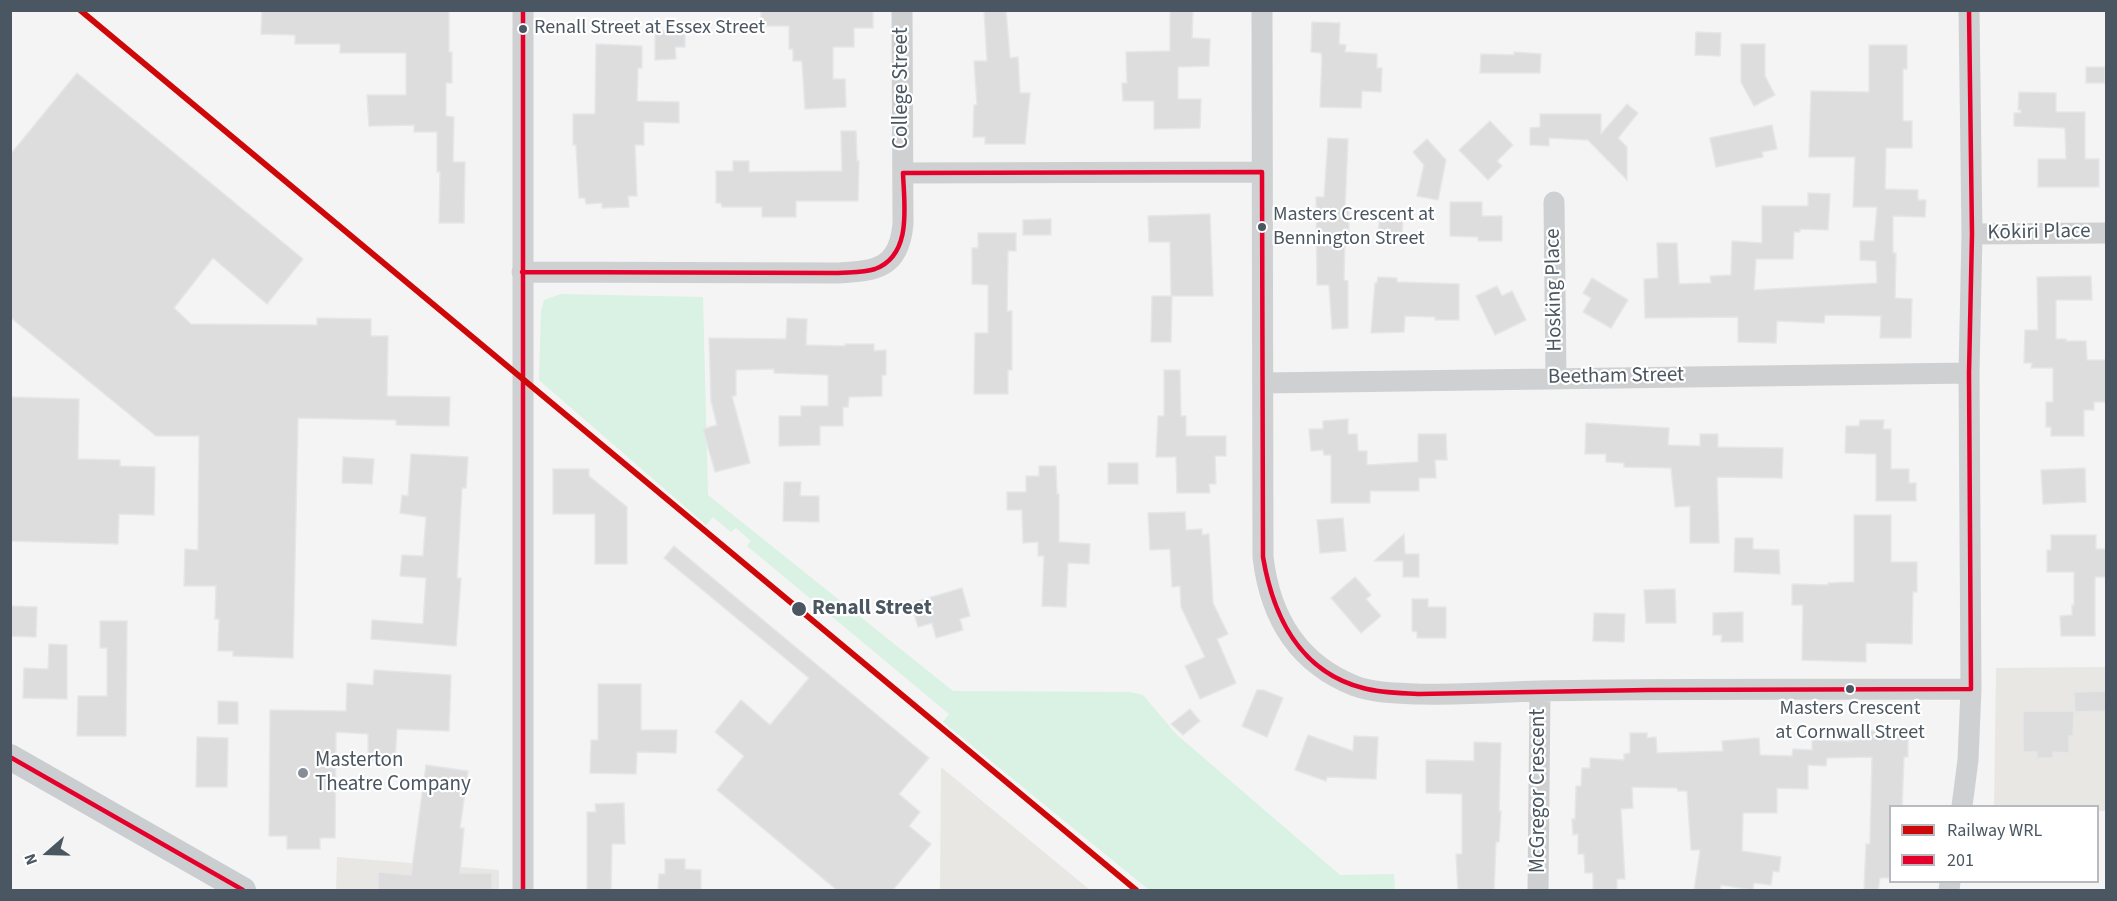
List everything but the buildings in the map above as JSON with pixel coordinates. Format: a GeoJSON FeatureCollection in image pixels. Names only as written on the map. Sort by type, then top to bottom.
{"type":"FeatureCollection","features":[{"type":"Feature","properties":{"kind":"main road"},"geometry":{"type":"LineString","coordinates":[[10,757],[243,891]]}},
{"type":"Feature","properties":{"kind":"street"},"geometry":{"type":"LineString","coordinates":[[523,10],[523,891]]}},
{"type":"Feature","properties":{"kind":"street","name":"College Street"},"geometry":{"type":"LineString","coordinates":[[522,272],[838,273],[878,268],[888,262],[897,253],[902,239],[902,10]]}},
{"type":"Feature","properties":{"kind":"street"},"geometry":{"type":"LineString","coordinates":[[1262,10],[1263,557],[1266,582],[1273,606],[1287,632],[1306,656],[1329,674],[1357,687],[1390,693],[1455,695],[1540,691],[1971,689]]}},
{"type":"Feature","properties":{"kind":"street"},"geometry":{"type":"LineString","coordinates":[[1962,805],[1968,760],[1971,689],[1969,373],[1972,234],[1969,10]]}},
{"type":"Feature","properties":{"kind":"street"},"geometry":{"type":"LineString","coordinates":[[903,173],[1262,172]]}},
{"type":"Feature","properties":{"kind":"street","name":"Hosking Place"},"geometry":{"type":"LineString","coordinates":[[1554,202],[1556,378]]}},
{"type":"Feature","properties":{"kind":"street","name":"Kōkiri Place"},"geometry":{"type":"LineString","coordinates":[[1972,234],[2106,232]]}},
{"type":"Feature","properties":{"kind":"street","name":"Beetham Street"},"geometry":{"type":"LineString","coordinates":[[1264,383],[1969,373]]}},
{"type":"Feature","properties":{"kind":"street","name":"McGregor Crescent"},"geometry":{"type":"LineString","coordinates":[[1538,891],[1540,691]]}},
{"type":"Feature","properties":{"kind":"shaded area"},"geometry":{"type":"Polygon","coordinates":[[[2106,667],[2106,811],[2099,811],[2099,805],[1994,805],[1996,668],[2106,667]]]}},
{"type":"Feature","properties":{"kind":"shaded area"},"geometry":{"type":"Polygon","coordinates":[[[941,767],[1090,890],[940,890],[941,767]]]}},
{"type":"Feature","properties":{"kind":"shaded area"},"geometry":{"type":"Polygon","coordinates":[[[337,857],[499,870],[499,890],[336,890],[337,857]]]}},
{"type":"Feature","properties":{"kind":"green space"},"geometry":{"type":"Polygon","coordinates":[[[561,294],[703,297],[708,495],[953,691],[1130,692],[1143,695],[1176,734],[1340,875],[1394,874],[1395,890],[1149,890],[943,722],[949,714],[747,546],[751,541],[736,528],[731,532],[713,517],[706,525],[539,380],[541,311],[544,300],[561,294]]]}},
{"type":"Feature","properties":{"kind":"rail line","name":"WRL"},"geometry":{"type":"LineString","coordinates":[[80,10],[1136,890]]}},
{"type":"Feature","properties":{"kind":"transit line","name":"201"},"geometry":{"type":"LineString","coordinates":[[523,10],[523,890]]}},
{"type":"Feature","properties":{"kind":"transit line","name":"201"},"geometry":{"type":"LineString","coordinates":[[522,272],[838,273],[875,269],[887,262],[896,252],[901,241],[905,213],[903,173],[1262,172],[1263,557],[1274,600],[1282,620],[1306,655],[1322,669],[1341,680],[1363,688],[1418,694],[1648,690],[1971,689],[1969,373],[1972,234],[1969,10]]}},
{"type":"Feature","properties":{"kind":"transit line","name":"201"},"geometry":{"type":"LineString","coordinates":[[10,757],[243,890]]}},
{"type":"Feature","properties":{"kind":"place","name":"Renall Street at Essex Street"},"geometry":{"type":"Point","coordinates":[523,29]}},
{"type":"Feature","properties":{"kind":"place","name":"Masters Crescent at Bennington Street"},"geometry":{"type":"Point","coordinates":[1262,227]}},
{"type":"Feature","properties":{"kind":"place","name":"Renall Street"},"geometry":{"type":"Point","coordinates":[799,609]}},
{"type":"Feature","properties":{"kind":"place","name":"Masters Crescent at Cornwall Street"},"geometry":{"type":"Point","coordinates":[1850,689]}},
{"type":"Feature","properties":{"kind":"place","name":"Masterton Theatre Company"},"geometry":{"type":"Point","coordinates":[303,773]}}]}
